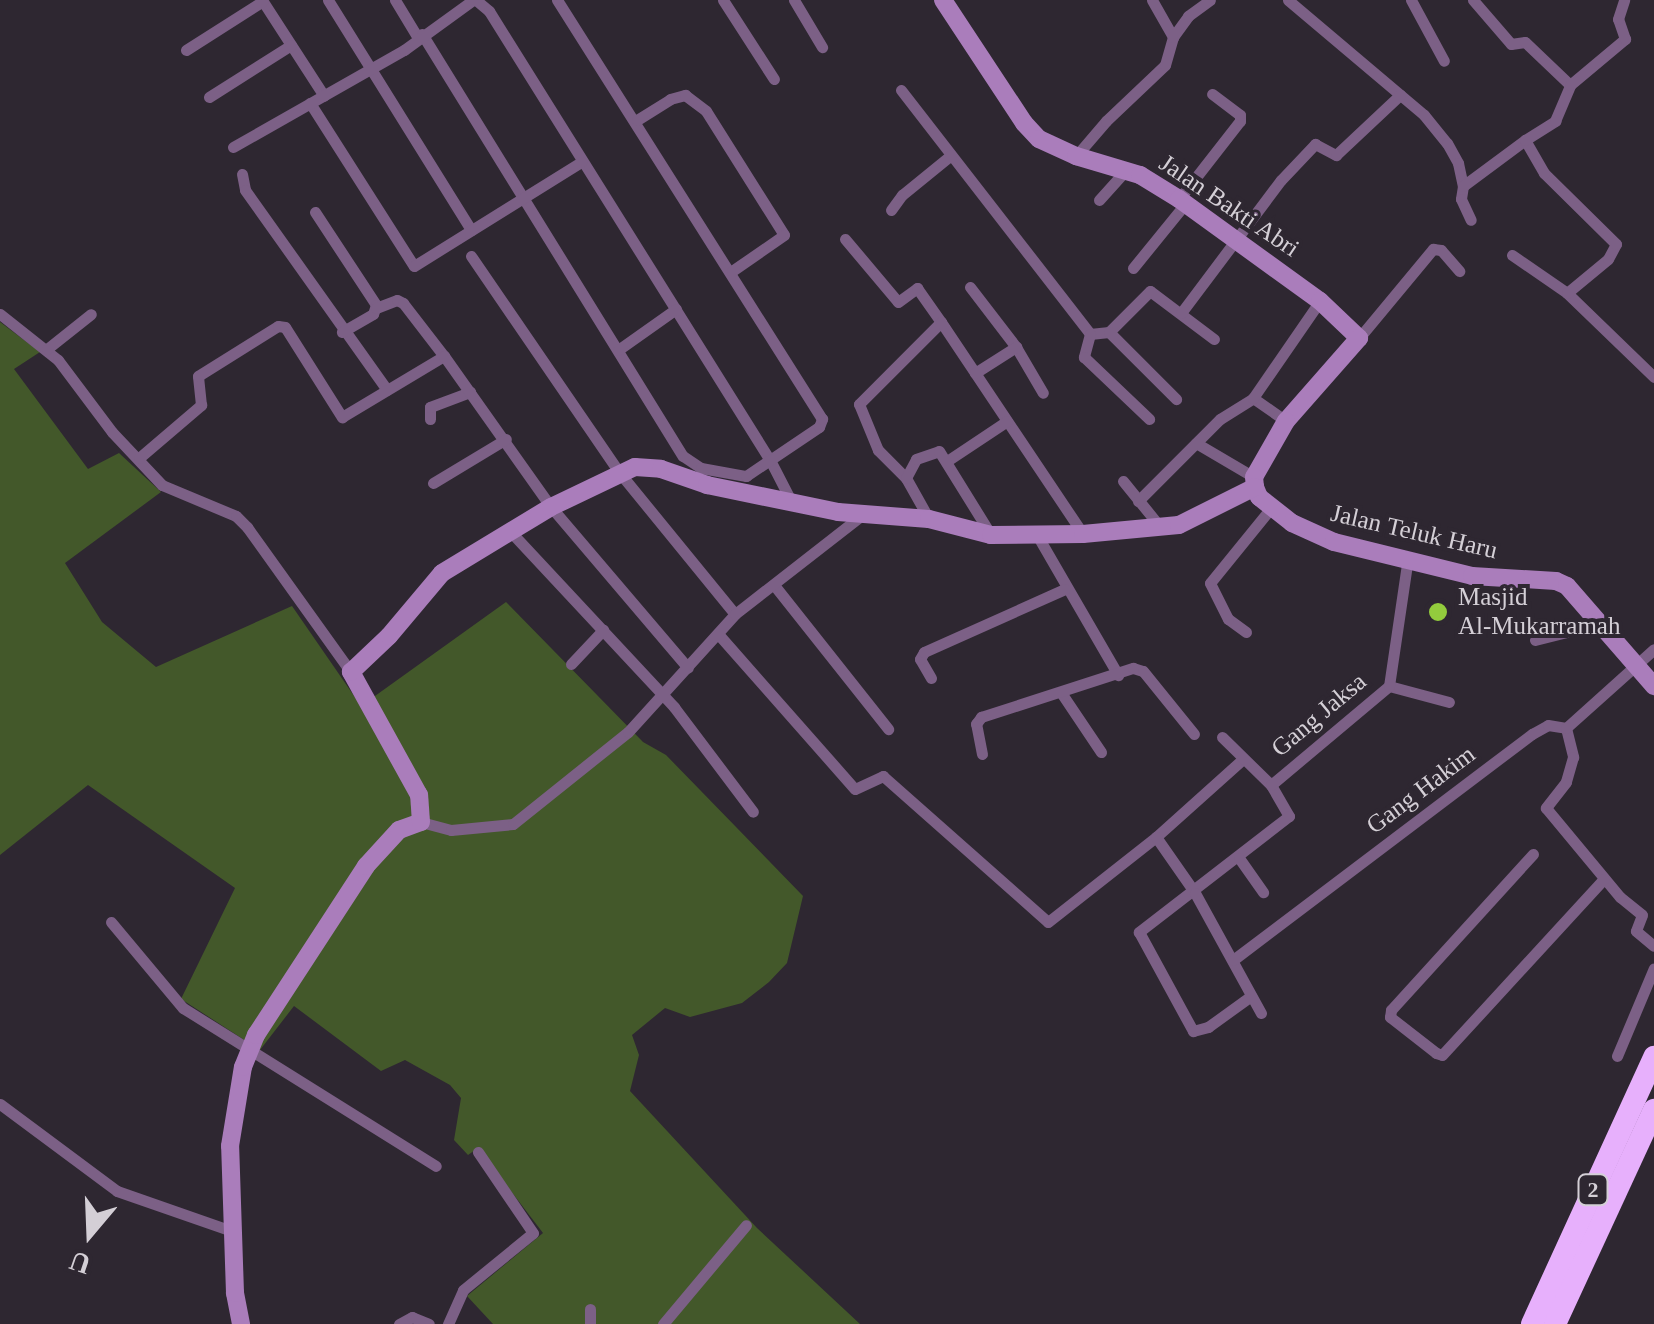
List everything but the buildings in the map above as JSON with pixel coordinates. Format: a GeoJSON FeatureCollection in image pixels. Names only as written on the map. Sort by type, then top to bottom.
{"type":"FeatureCollection","features":[{"type":"Feature","properties":{"kind":"highway","name":"2"},"geometry":{"type":"LineString","coordinates":[[1532,1324],[1654,1057]]}},
{"type":"Feature","properties":{"kind":"highway","name":"2"},"geometry":{"type":"LineString","coordinates":[[1555,1324],[1654,1110]]}},
{"type":"Feature","properties":{"kind":"street"},"geometry":{"type":"LineString","coordinates":[[328,0],[471,230]]}},
{"type":"Feature","properties":{"kind":"street"},"geometry":{"type":"LineString","coordinates":[[395,0],[525,197],[689,462],[741,476],[772,462],[818,428],[822,418],[637,120],[557,0]]}},
{"type":"Feature","properties":{"kind":"street"},"geometry":{"type":"LineString","coordinates":[[233,147],[404,50],[473,0],[489,11],[772,462],[790,500]]}},
{"type":"Feature","properties":{"kind":"street"},"geometry":{"type":"LineString","coordinates":[[724,0],[774,80]]}},
{"type":"Feature","properties":{"kind":"street"},"geometry":{"type":"LineString","coordinates":[[794,0],[822,47]]}},
{"type":"Feature","properties":{"kind":"street","name":"Jalan Bakti Abri"},"geometry":{"type":"LineString","coordinates":[[943,0],[1024,123],[1039,139],[1076,156],[1126,170],[1182,202],[1320,301],[1359,338]]}},
{"type":"Feature","properties":{"kind":"street"},"geometry":{"type":"LineString","coordinates":[[1152,0],[1173,37]]}},
{"type":"Feature","properties":{"kind":"street"},"geometry":{"type":"LineString","coordinates":[[1076,156],[1106,120],[1166,65],[1173,37],[1188,16],[1210,0]]}},
{"type":"Feature","properties":{"kind":"street"},"geometry":{"type":"LineString","coordinates":[[1288,0],[1400,95],[1446,142],[1463,186],[1460,199],[1471,220]]}},
{"type":"Feature","properties":{"kind":"street"},"geometry":{"type":"LineString","coordinates":[[1412,0],[1444,61]]}},
{"type":"Feature","properties":{"kind":"street"},"geometry":{"type":"LineString","coordinates":[[1473,0],[1511,44],[1524,41],[1570,85]]}},
{"type":"Feature","properties":{"kind":"street"},"geometry":{"type":"LineString","coordinates":[[1463,186],[1554,121],[1570,85],[1625,39],[1618,20],[1624,0]]}},
{"type":"Feature","properties":{"kind":"street"},"geometry":{"type":"LineString","coordinates":[[186,50],[262,1],[324,96]]}},
{"type":"Feature","properties":{"kind":"street"},"geometry":{"type":"LineString","coordinates":[[209,97],[291,45]]}},
{"type":"Feature","properties":{"kind":"street"},"geometry":{"type":"LineString","coordinates":[[901,90],[1090,334]]}},
{"type":"Feature","properties":{"kind":"street"},"geometry":{"type":"LineString","coordinates":[[1133,268],[1240,121],[1240,115],[1212,94]]}},
{"type":"Feature","properties":{"kind":"street"},"geometry":{"type":"LineString","coordinates":[[637,120],[670,99],[685,95],[706,111],[784,235],[732,271]]}},
{"type":"Feature","properties":{"kind":"street"},"geometry":{"type":"LineString","coordinates":[[1181,313],[1282,180],[1316,144],[1336,156],[1400,95]]}},
{"type":"Feature","properties":{"kind":"street"},"geometry":{"type":"LineString","coordinates":[[310,103],[414,266],[581,162]]}},
{"type":"Feature","properties":{"kind":"street"},"geometry":{"type":"LineString","coordinates":[[1525,140],[1544,173],[1616,244],[1608,258],[1567,293]]}},
{"type":"Feature","properties":{"kind":"street"},"geometry":{"type":"LineString","coordinates":[[891,210],[902,195],[951,155]]}},
{"type":"Feature","properties":{"kind":"street"},"geometry":{"type":"LineString","coordinates":[[1099,200],[1126,170]]}},
{"type":"Feature","properties":{"kind":"street"},"geometry":{"type":"LineString","coordinates":[[242,174],[246,190],[342,332],[387,390]]}},
{"type":"Feature","properties":{"kind":"street"},"geometry":{"type":"LineString","coordinates":[[315,212],[376,308]]}},
{"type":"Feature","properties":{"kind":"street"},"geometry":{"type":"LineString","coordinates":[[845,239],[898,302],[916,288],[1083,534]]}},
{"type":"Feature","properties":{"kind":"street"},"geometry":{"type":"LineString","coordinates":[[351,672],[389,636],[442,573],[510,530],[619,472],[649,467],[706,484],[861,516],[929,520],[990,534],[1083,534],[1161,528],[1195,519],[1254,482],[1286,421],[1433,249],[1441,250],[1459,271]]}},
{"type":"Feature","properties":{"kind":"street"},"geometry":{"type":"LineString","coordinates":[[1512,255],[1567,293],[1654,377]]}},
{"type":"Feature","properties":{"kind":"street"},"geometry":{"type":"LineString","coordinates":[[471,256],[619,472],[735,614]]}},
{"type":"Feature","properties":{"kind":"street"},"geometry":{"type":"LineString","coordinates":[[970,287],[1016,346],[1043,393]]}},
{"type":"Feature","properties":{"kind":"street"},"geometry":{"type":"LineString","coordinates":[[1090,334],[1109,332],[1146,292],[1154,292],[1214,339]]}},
{"type":"Feature","properties":{"kind":"street"},"geometry":{"type":"LineString","coordinates":[[342,332],[376,308],[397,300],[403,303],[506,438],[551,507],[688,668]]}},
{"type":"Feature","properties":{"kind":"street"},"geometry":{"type":"LineString","coordinates":[[1138,500],[1240,402],[1253,398],[1320,301]]}},
{"type":"Feature","properties":{"kind":"street"},"geometry":{"type":"LineString","coordinates":[[618,350],[676,310]]}},
{"type":"Feature","properties":{"kind":"street"},"geometry":{"type":"LineString","coordinates":[[0,314],[47,349],[168,489],[236,516],[247,527],[351,672],[419,795],[421,822]]}},
{"type":"Feature","properties":{"kind":"street"},"geometry":{"type":"LineString","coordinates":[[47,349],[91,314]]}},
{"type":"Feature","properties":{"kind":"street"},"geometry":{"type":"LineString","coordinates":[[929,520],[906,478],[878,450],[860,404],[941,322]]}},
{"type":"Feature","properties":{"kind":"street"},"geometry":{"type":"LineString","coordinates":[[139,458],[201,405],[198,376],[278,326],[286,328],[337,414],[346,417],[444,356]]}},
{"type":"Feature","properties":{"kind":"street"},"geometry":{"type":"LineString","coordinates":[[1109,332],[1176,398]]}},
{"type":"Feature","properties":{"kind":"street"},"geometry":{"type":"LineString","coordinates":[[1090,334],[1084,357],[1149,419]]}},
{"type":"Feature","properties":{"kind":"street"},"geometry":{"type":"LineString","coordinates":[[975,373],[1016,346]]}},
{"type":"Feature","properties":{"kind":"street"},"geometry":{"type":"LineString","coordinates":[[430,419],[430,408],[470,392]]}},
{"type":"Feature","properties":{"kind":"street"},"geometry":{"type":"LineString","coordinates":[[1253,398],[1286,421]]}},
{"type":"Feature","properties":{"kind":"street"},"geometry":{"type":"LineString","coordinates":[[947,461],[1007,421]]}},
{"type":"Feature","properties":{"kind":"street"},"geometry":{"type":"LineString","coordinates":[[433,483],[506,438]]}},
{"type":"Feature","properties":{"kind":"street"},"geometry":{"type":"LineString","coordinates":[[1196,443],[1254,482]]}},
{"type":"Feature","properties":{"kind":"street"},"geometry":{"type":"LineString","coordinates":[[906,478],[912,463],[934,450],[947,461],[990,534]]}},
{"type":"Feature","properties":{"kind":"street"},"geometry":{"type":"LineString","coordinates":[[1123,481],[1161,528]]}},
{"type":"Feature","properties":{"kind":"street","name":"Jalan Teluk Haru"},"geometry":{"type":"LineString","coordinates":[[1254,482],[1271,508],[1322,538],[1472,576],[1556,581],[1574,592],[1654,686]]}},
{"type":"Feature","properties":{"kind":"street"},"geometry":{"type":"LineString","coordinates":[[1246,632],[1228,619],[1210,583],[1271,508]]}},
{"type":"Feature","properties":{"kind":"street"},"geometry":{"type":"LineString","coordinates":[[241,1324],[234,1293],[230,1146],[249,1050],[366,866],[399,830],[421,822],[451,830],[472,824],[513,824],[628,732],[735,614],[861,516]]}},
{"type":"Feature","properties":{"kind":"street"},"geometry":{"type":"LineString","coordinates":[[510,530],[663,697],[716,759],[753,812]]}},
{"type":"Feature","properties":{"kind":"street"},"geometry":{"type":"LineString","coordinates":[[1037,535],[1118,675]]}},
{"type":"Feature","properties":{"kind":"street","name":"Gang Jaksa"},"geometry":{"type":"LineString","coordinates":[[1271,785],[1390,686],[1408,558]]}},
{"type":"Feature","properties":{"kind":"street"},"geometry":{"type":"LineString","coordinates":[[774,586],[888,730]]}},
{"type":"Feature","properties":{"kind":"street"},"geometry":{"type":"LineString","coordinates":[[931,678],[920,659],[924,652],[1065,589]]}},
{"type":"Feature","properties":{"kind":"street"},"geometry":{"type":"LineString","coordinates":[[1535,640],[1602,623]]}},
{"type":"Feature","properties":{"kind":"street"},"geometry":{"type":"LineString","coordinates":[[571,664],[603,630]]}},
{"type":"Feature","properties":{"kind":"street"},"geometry":{"type":"LineString","coordinates":[[719,635],[854,789],[883,776],[1042,920],[1054,919],[1156,837],[1243,758]]}},
{"type":"Feature","properties":{"kind":"street","name":"Gang Hakim"},"geometry":{"type":"LineString","coordinates":[[1233,960],[1532,734],[1548,725],[1566,728],[1654,649]]}},
{"type":"Feature","properties":{"kind":"street"},"geometry":{"type":"LineString","coordinates":[[982,754],[978,719],[1134,668],[1142,670],[1194,734]]}},
{"type":"Feature","properties":{"kind":"street"},"geometry":{"type":"LineString","coordinates":[[1390,686],[1449,702]]}},
{"type":"Feature","properties":{"kind":"street"},"geometry":{"type":"LineString","coordinates":[[1062,694],[1101,752]]}},
{"type":"Feature","properties":{"kind":"street"},"geometry":{"type":"LineString","coordinates":[[1566,728],[1573,757],[1566,782],[1546,808],[1604,879],[1642,916],[1636,931],[1654,946]]}},
{"type":"Feature","properties":{"kind":"street"},"geometry":{"type":"LineString","coordinates":[[1222,737],[1271,785],[1290,816],[1195,893],[1139,932],[1188,1026],[1201,1031],[1251,996]]}},
{"type":"Feature","properties":{"kind":"street"},"geometry":{"type":"LineString","coordinates":[[1156,837],[1195,893],[1261,1013]]}},
{"type":"Feature","properties":{"kind":"street"},"geometry":{"type":"LineString","coordinates":[[1533,854],[1391,1010],[1390,1017],[1436,1053],[1442,1055],[1604,879]]}},
{"type":"Feature","properties":{"kind":"street"},"geometry":{"type":"LineString","coordinates":[[1239,858],[1263,892]]}},
{"type":"Feature","properties":{"kind":"street"},"geometry":{"type":"LineString","coordinates":[[112,922],[183,1008],[436,1166]]}},
{"type":"Feature","properties":{"kind":"street"},"geometry":{"type":"LineString","coordinates":[[1617,1056],[1654,968]]}},
{"type":"Feature","properties":{"kind":"street"},"geometry":{"type":"LineString","coordinates":[[0,1104],[117,1192],[235,1232]]}},
{"type":"Feature","properties":{"kind":"street"},"geometry":{"type":"LineString","coordinates":[[448,1324],[463,1290],[533,1233],[478,1152]]}},
{"type":"Feature","properties":{"kind":"street"},"geometry":{"type":"LineString","coordinates":[[662,1324],[746,1226]]}},
{"type":"Feature","properties":{"kind":"street"},"geometry":{"type":"LineString","coordinates":[[590,1308],[590,1324]]}},
{"type":"Feature","properties":{"kind":"street"},"geometry":{"type":"LineString","coordinates":[[399,1324],[412,1317],[429,1324]]}},
{"type":"Feature","properties":{"kind":"green space"},"geometry":{"type":"Polygon","coordinates":[[[0,322],[40,352],[14,369],[88,469],[119,453],[161,492],[65,563],[102,622],[156,667],[292,606],[361,706],[506,602],[643,742],[666,755],[803,896],[787,963],[769,982],[742,1003],[690,1017],[665,1008],[632,1035],[639,1055],[630,1091],[757,1228],[860,1324],[493,1324],[467,1296],[543,1233],[478,1148],[468,1155],[454,1140],[461,1098],[450,1085],[405,1060],[381,1071],[294,1006],[260,1050],[181,999],[235,888],[88,785],[0,855],[0,322]]]}},
{"type":"Feature","properties":{"kind":"place","name":"Masjid Al-Mukarramah"},"geometry":{"type":"Point","coordinates":[1438,612]}}]}
